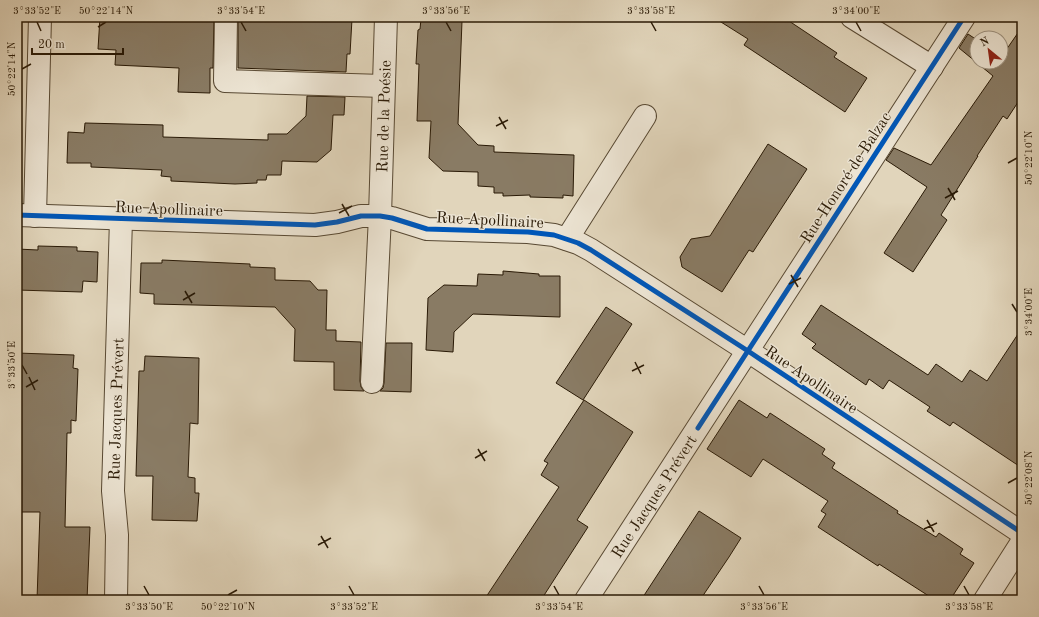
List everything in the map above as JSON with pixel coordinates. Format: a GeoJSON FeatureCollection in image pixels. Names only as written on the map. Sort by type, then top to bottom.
{"type":"FeatureCollection","features":[{"type":"Feature","properties":{"kind":"street"},"geometry":{"type":"LineString","coordinates":[[26,215],[40,17]]}},
{"type":"Feature","properties":{"kind":"street"},"geometry":{"type":"LineString","coordinates":[[226,17],[224,81],[383,86]]}},
{"type":"Feature","properties":{"kind":"street","name":"Rue de la Poésie"},"geometry":{"type":"LineString","coordinates":[[372,382],[380,216],[386,17]]}},
{"type":"Feature","properties":{"kind":"street"},"geometry":{"type":"LineString","coordinates":[[852,17],[932,67]]}},
{"type":"Feature","properties":{"kind":"street","name":"Rue Honoré de Balzac"},"geometry":{"type":"LineString","coordinates":[[748,351],[964,17]]}},
{"type":"Feature","properties":{"kind":"street"},"geometry":{"type":"LineString","coordinates":[[567,239],[645,116]]}},
{"type":"Feature","properties":{"kind":"street","name":"Rue Apollinaire"},"geometry":{"type":"LineString","coordinates":[[26,215],[315,225],[337,222],[361,216],[380,216],[392,218],[427,229],[528,232],[554,235],[567,239],[591,250],[748,351],[1022,533]]}},
{"type":"Feature","properties":{"kind":"street","name":"Rue Jacques Prévert"},"geometry":{"type":"LineString","coordinates":[[116,600],[117,535],[113,491],[121,219]]}},
{"type":"Feature","properties":{"kind":"street","name":"Rue Jacques Prévert"},"geometry":{"type":"LineString","coordinates":[[586,600],[748,351]]}},
{"type":"Feature","properties":{"kind":"street"},"geometry":{"type":"LineString","coordinates":[[985,600],[1022,542]]}},
{"type":"Feature","properties":{"kind":"building"},"geometry":{"type":"Polygon","coordinates":[[[100,17],[214,17],[213,68],[210,68],[210,93],[178,92],[179,68],[115,65],[116,50],[98,49],[100,17]]]}},
{"type":"Feature","properties":{"kind":"building"},"geometry":{"type":"Polygon","coordinates":[[[238,17],[348,17],[348,19],[352,19],[350,54],[347,54],[346,72],[238,68],[238,17]]]}},
{"type":"Feature","properties":{"kind":"building"},"geometry":{"type":"Polygon","coordinates":[[[425,17],[458,17],[458,20],[462,21],[458,124],[478,145],[494,146],[494,152],[574,155],[573,196],[563,195],[563,198],[530,197],[530,195],[503,196],[503,193],[494,193],[494,187],[478,186],[478,172],[443,171],[429,158],[431,121],[417,121],[419,64],[416,64],[418,30],[420,29],[421,19],[425,19],[425,17]]]}},
{"type":"Feature","properties":{"kind":"building"},"geometry":{"type":"Polygon","coordinates":[[[713,17],[783,17],[837,53],[834,57],[867,78],[845,112],[744,45],[748,39],[713,17]]]}},
{"type":"Feature","properties":{"kind":"building"},"geometry":{"type":"Polygon","coordinates":[[[1022,27],[1022,96],[1007,119],[1003,116],[977,156],[941,215],[947,220],[913,272],[884,253],[927,187],[886,160],[894,148],[931,165],[993,76],[986,70],[1009,70],[1009,46],[1022,27]]]}},
{"type":"Feature","properties":{"kind":"building"},"geometry":{"type":"Polygon","coordinates":[[[969,35],[969,56],[959,48],[969,35]]]}},
{"type":"Feature","properties":{"kind":"building"},"geometry":{"type":"Polygon","coordinates":[[[307,96],[345,97],[344,115],[333,115],[331,150],[317,162],[282,161],[281,175],[267,175],[266,180],[257,180],[257,183],[235,184],[171,181],[171,177],[161,176],[162,170],[91,167],[91,163],[67,163],[68,132],[84,133],[85,123],[163,125],[163,137],[268,140],[268,134],[287,134],[306,116],[307,96]]]}},
{"type":"Feature","properties":{"kind":"building"},"geometry":{"type":"Polygon","coordinates":[[[768,144],[807,169],[753,252],[749,250],[722,292],[682,267],[680,257],[691,239],[710,236],[768,144]]]}},
{"type":"Feature","properties":{"kind":"building"},"geometry":{"type":"Polygon","coordinates":[[[38,246],[77,247],[77,251],[98,252],[97,282],[83,281],[82,292],[17,290],[17,249],[38,250],[38,246]]]}},
{"type":"Feature","properties":{"kind":"building"},"geometry":{"type":"Polygon","coordinates":[[[162,260],[250,264],[250,267],[275,268],[275,280],[310,281],[318,290],[327,290],[326,330],[336,330],[336,341],[361,342],[360,381],[361,387],[364,391],[334,390],[334,362],[294,361],[295,329],[275,307],[154,304],[154,294],[140,293],[141,263],[162,263],[162,260]]]}},
{"type":"Feature","properties":{"kind":"building"},"geometry":{"type":"Polygon","coordinates":[[[503,271],[539,274],[539,276],[560,276],[560,317],[473,314],[454,332],[453,352],[426,350],[428,298],[444,285],[477,286],[478,274],[503,275],[503,271]]]}},
{"type":"Feature","properties":{"kind":"building"},"geometry":{"type":"Polygon","coordinates":[[[821,305],[928,375],[936,364],[962,382],[970,370],[987,381],[1022,328],[1022,468],[953,422],[950,426],[927,411],[930,407],[889,380],[883,389],[869,379],[866,385],[812,348],[816,344],[802,334],[821,305]]]}},
{"type":"Feature","properties":{"kind":"building"},"geometry":{"type":"Polygon","coordinates":[[[606,307],[632,324],[583,400],[556,383],[606,307]]]}},
{"type":"Feature","properties":{"kind":"building"},"geometry":{"type":"Polygon","coordinates":[[[386,343],[412,343],[411,392],[380,391],[383,388],[384,383],[386,343]]]}},
{"type":"Feature","properties":{"kind":"building"},"geometry":{"type":"Polygon","coordinates":[[[17,353],[74,355],[73,368],[78,369],[76,421],[71,420],[71,433],[67,433],[65,527],[90,527],[87,600],[37,600],[40,512],[17,512],[17,353]]]}},
{"type":"Feature","properties":{"kind":"building"},"geometry":{"type":"Polygon","coordinates":[[[145,356],[199,358],[198,424],[190,423],[188,477],[195,478],[195,493],[199,493],[197,521],[152,520],[153,476],[136,476],[139,371],[144,371],[145,356]]]}},
{"type":"Feature","properties":{"kind":"building"},"geometry":{"type":"Polygon","coordinates":[[[584,400],[633,432],[577,520],[588,527],[541,600],[484,600],[559,487],[541,475],[548,463],[544,461],[584,400]]]}},
{"type":"Feature","properties":{"kind":"building"},"geometry":{"type":"Polygon","coordinates":[[[739,400],[767,418],[770,413],[825,449],[822,454],[835,463],[832,468],[898,511],[897,513],[936,537],[939,533],[963,549],[960,554],[974,563],[950,600],[935,600],[879,564],[878,566],[818,527],[826,514],[821,511],[828,501],[763,459],[751,477],[707,449],[739,400]]]}},
{"type":"Feature","properties":{"kind":"building"},"geometry":{"type":"Polygon","coordinates":[[[699,511],[741,538],[729,557],[700,600],[641,600],[699,511]]]}},
{"type":"Feature","properties":{"kind":"cycle path"},"geometry":{"type":"LineString","coordinates":[[698,428],[964,17]]}},
{"type":"Feature","properties":{"kind":"cycle path"},"geometry":{"type":"LineString","coordinates":[[17,215],[315,225],[337,222],[361,216],[380,216],[392,218],[427,229],[528,232],[554,235],[578,243],[591,250],[748,351],[1022,533]]}}]}
